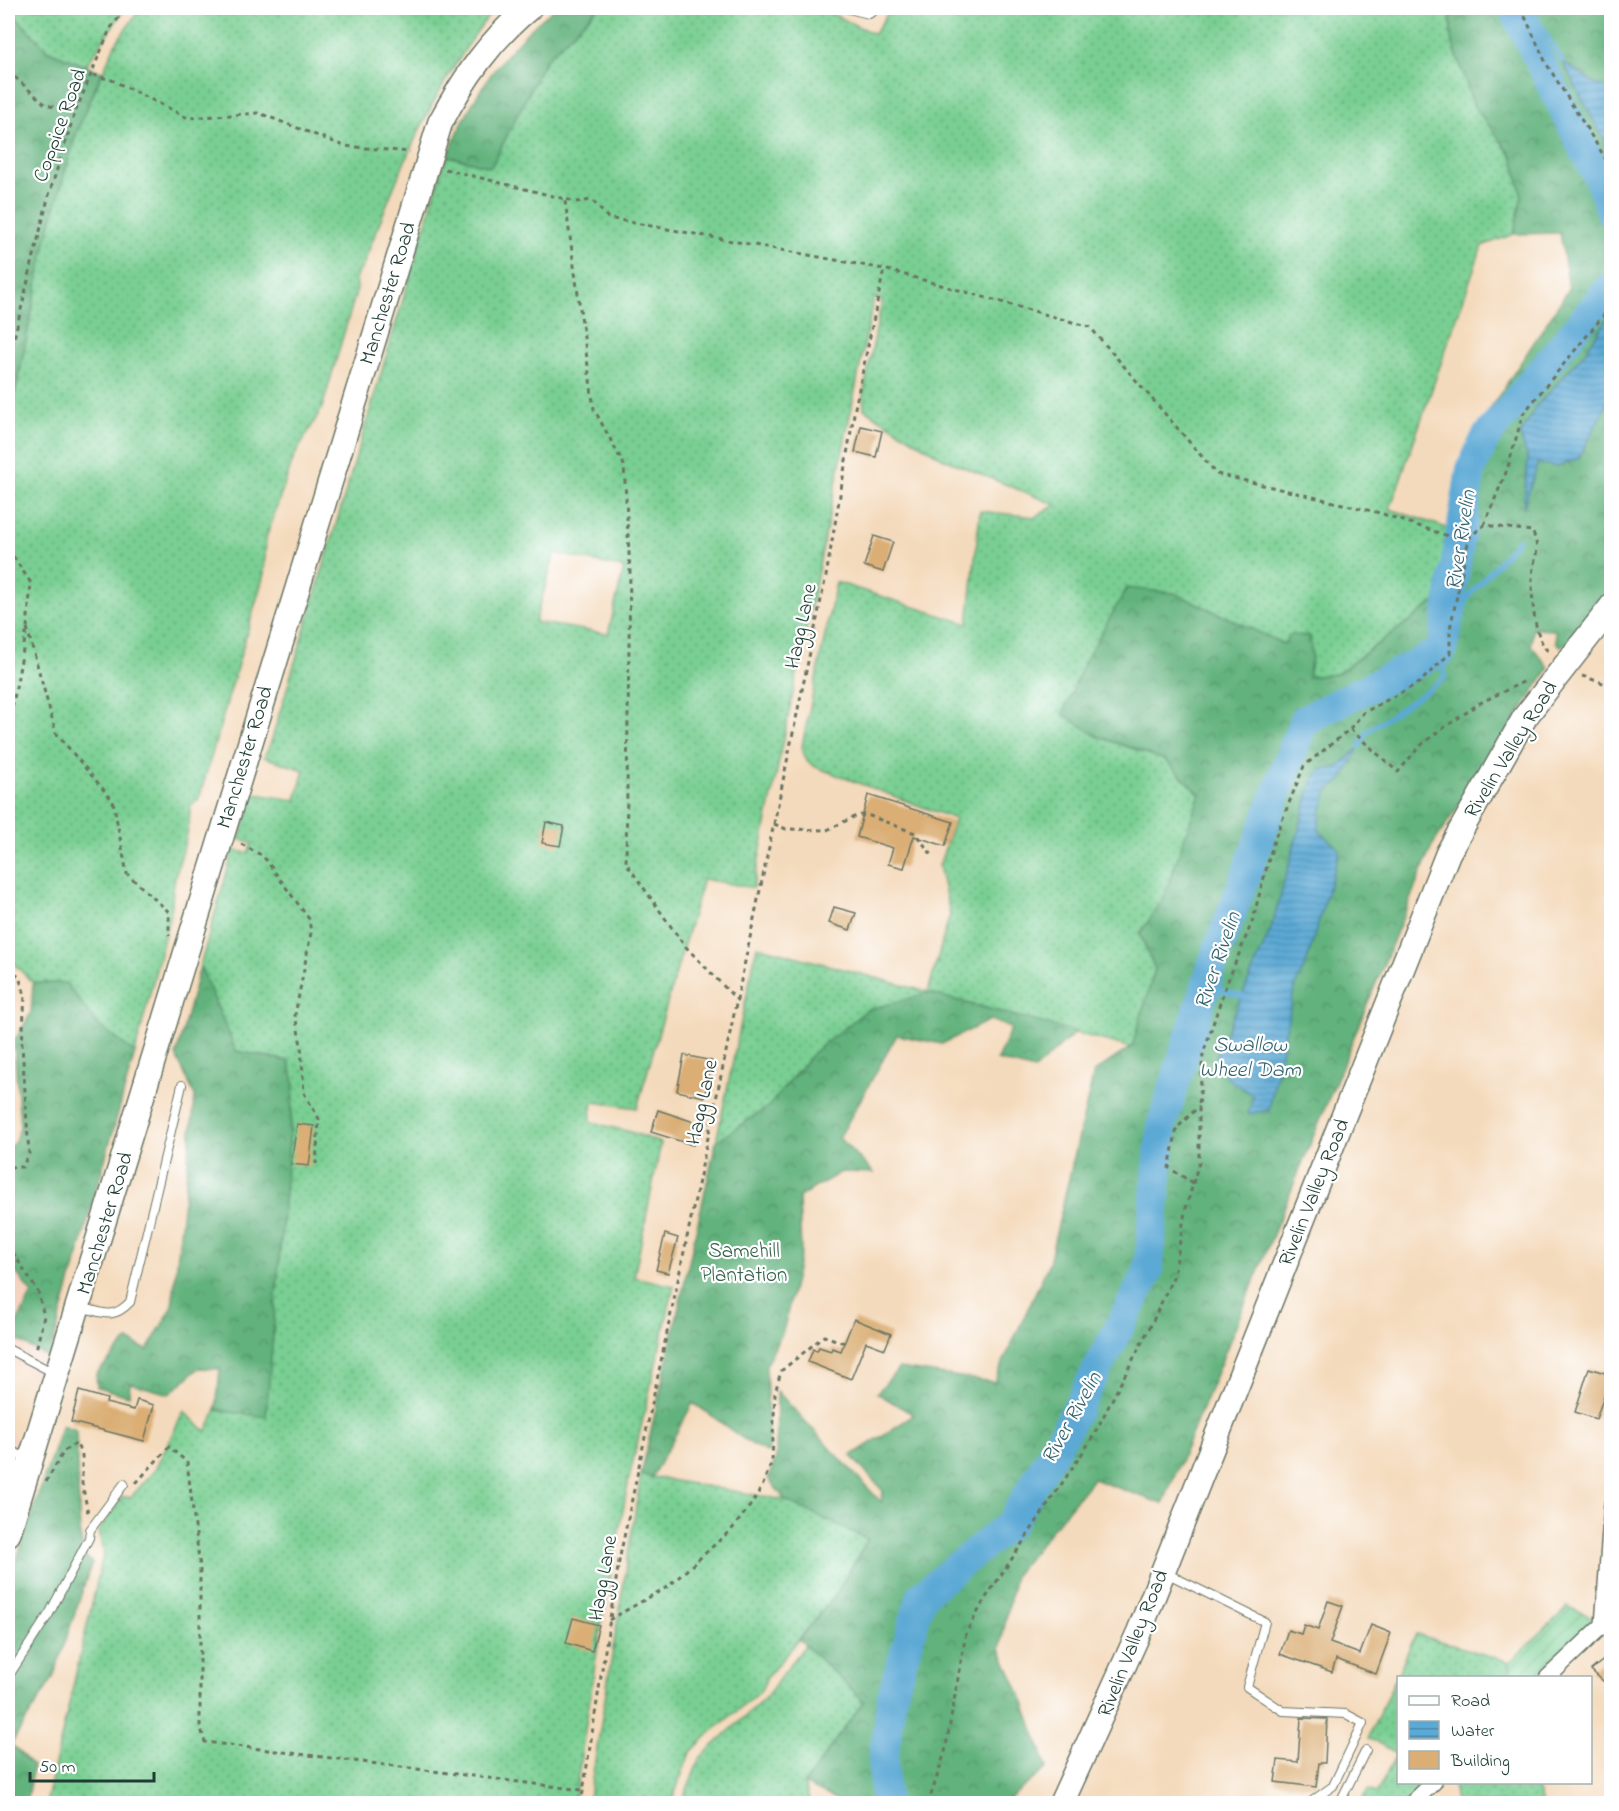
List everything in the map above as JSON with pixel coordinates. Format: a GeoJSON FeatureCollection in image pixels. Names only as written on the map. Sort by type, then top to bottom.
{"type":"FeatureCollection","features":[{"type":"Feature","properties":{"kind":"main road","name":"Manchester Road"},"geometry":{"type":"LineString","coordinates":[[8,1533],[79,1306],[219,837],[418,156],[483,52],[529,8]]}},
{"type":"Feature","properties":{"kind":"main road","name":"Rivelin Valley Road"},"geometry":{"type":"LineString","coordinates":[[1061,1803],[1102,1717],[1162,1571],[1448,853],[1525,717],[1611,606]]}},
{"type":"Feature","properties":{"kind":"street"},"geometry":{"type":"LineString","coordinates":[[1611,1404],[1611,1411]]}},
{"type":"Feature","properties":{"kind":"street"},"geometry":{"type":"LineString","coordinates":[[1548,1676],[1602,1625],[1611,1504]]}},
{"type":"Feature","properties":{"kind":"street"},"geometry":{"type":"LineString","coordinates":[[1411,1803],[1432,1784]]}},
{"type":"Feature","properties":{"kind":"lane"},"geometry":{"type":"LineString","coordinates":[[845,8],[869,14],[878,8]]}},
{"type":"Feature","properties":{"kind":"lane"},"geometry":{"type":"LineString","coordinates":[[79,1306],[110,1314],[120,1312],[130,1302],[182,1085]]}},
{"type":"Feature","properties":{"kind":"lane"},"geometry":{"type":"LineString","coordinates":[[8,1349],[57,1375]]}},
{"type":"Feature","properties":{"kind":"lane"},"geometry":{"type":"LineString","coordinates":[[8,1448],[31,1462]]}},
{"type":"Feature","properties":{"kind":"lane"},"geometry":{"type":"LineString","coordinates":[[8,1677],[49,1614],[89,1538],[90,1530],[124,1484]]}},
{"type":"Feature","properties":{"kind":"lane"},"geometry":{"type":"LineString","coordinates":[[1162,1571],[1265,1622],[1246,1687],[1283,1711],[1346,1714],[1364,1723],[1333,1786],[1308,1803]]}},
{"type":"Feature","properties":{"kind":"lane"},"geometry":{"type":"LineString","coordinates":[[1340,1803],[1366,1750]]}},
{"type":"Feature","properties":{"kind":"path","name":"Coppice Road"},"geometry":{"type":"LineString","coordinates":[[8,363],[48,198],[75,112],[93,75],[110,29],[126,8]]}},
{"type":"Feature","properties":{"kind":"path"},"geometry":{"type":"LineString","coordinates":[[1521,8],[1546,63],[1611,169]]}},
{"type":"Feature","properties":{"kind":"path"},"geometry":{"type":"LineString","coordinates":[[8,71],[46,105],[75,112]]}},
{"type":"Feature","properties":{"kind":"path"},"geometry":{"type":"LineString","coordinates":[[93,75],[112,80],[188,118],[259,113],[344,146],[418,156],[442,169],[565,200],[577,202],[591,200],[608,218],[884,269],[1090,327],[1217,474],[1380,513],[1451,537],[1468,538]]}},
{"type":"Feature","properties":{"kind":"path"},"geometry":{"type":"LineString","coordinates":[[565,200],[594,409],[624,465],[630,570],[626,863],[684,945],[738,1001]]}},
{"type":"Feature","properties":{"kind":"path","name":"Hagg Lane"},"geometry":{"type":"LineString","coordinates":[[581,1803],[619,1561],[826,576],[855,408],[884,269]]}},
{"type":"Feature","properties":{"kind":"path"},"geometry":{"type":"LineString","coordinates":[[928,1803],[945,1752],[966,1633],[985,1599],[1091,1440],[1152,1323],[1174,1275],[1185,1212],[1200,1162],[1199,1106],[1203,1054],[1225,988],[1252,922],[1274,840],[1304,766],[1350,729],[1363,713],[1419,682],[1446,658],[1450,651],[1450,629],[1468,538],[1484,525],[1507,470],[1523,414],[1611,305]]}},
{"type":"Feature","properties":{"kind":"path"},"geometry":{"type":"LineString","coordinates":[[1484,525],[1532,531],[1537,543],[1537,561],[1532,575],[1536,627],[1542,646],[1579,675],[1611,686]]}},
{"type":"Feature","properties":{"kind":"path"},"geometry":{"type":"LineString","coordinates":[[8,549],[31,583],[27,628],[10,720],[8,771]]}},
{"type":"Feature","properties":{"kind":"path"},"geometry":{"type":"LineString","coordinates":[[27,628],[56,732],[113,801],[127,874],[169,912],[170,942]]}},
{"type":"Feature","properties":{"kind":"path"},"geometry":{"type":"LineString","coordinates":[[1350,729],[1398,772],[1419,747],[1435,734],[1480,703],[1511,690],[1531,678]]}},
{"type":"Feature","properties":{"kind":"path"},"geometry":{"type":"LineString","coordinates":[[774,824],[786,829],[827,830],[858,815],[870,816],[915,833],[932,855]]}},
{"type":"Feature","properties":{"kind":"path"},"geometry":{"type":"LineString","coordinates":[[219,837],[241,844],[263,856],[309,919],[311,933],[295,1015],[301,1045],[304,1093],[319,1119],[316,1164]]}},
{"type":"Feature","properties":{"kind":"path"},"geometry":{"type":"LineString","coordinates":[[8,967],[19,977],[25,995],[22,1045],[29,1154],[22,1167],[8,1167]]}},
{"type":"Feature","properties":{"kind":"path"},"geometry":{"type":"LineString","coordinates":[[1193,1183],[1169,1168],[1177,1128],[1199,1106]]}},
{"type":"Feature","properties":{"kind":"path"},"geometry":{"type":"LineString","coordinates":[[8,1245],[38,1292],[44,1316],[33,1364]]}},
{"type":"Feature","properties":{"kind":"path"},"geometry":{"type":"LineString","coordinates":[[609,1620],[669,1586],[732,1529],[762,1487],[772,1461],[775,1393],[781,1371],[824,1336],[845,1343]]}},
{"type":"Feature","properties":{"kind":"path"},"geometry":{"type":"LineString","coordinates":[[44,1486],[64,1451],[76,1443],[82,1455],[82,1484],[90,1530]]}},
{"type":"Feature","properties":{"kind":"path"},"geometry":{"type":"LineString","coordinates":[[124,1484],[133,1487],[169,1446],[187,1462],[200,1567],[200,1725],[205,1742],[582,1790]]}},
{"type":"Feature","properties":{"kind":"shaded area"},"geometry":{"type":"Polygon","coordinates":[[[8,1261],[32,1294],[10,1336],[49,1358],[40,1382],[8,1359],[8,1261]]]}},
{"type":"Feature","properties":{"kind":"shaded area"},"geometry":{"type":"Polygon","coordinates":[[[8,1431],[23,1440],[8,1491],[8,1431]]]}},
{"type":"Feature","properties":{"kind":"green space"},"geometry":{"type":"Polygon","coordinates":[[[8,8],[12,8],[11,12],[48,51],[102,72],[76,134],[47,236],[8,429],[8,8]]]}},
{"type":"Feature","properties":{"kind":"green space"},"geometry":{"type":"Polygon","coordinates":[[[12,8],[125,8],[86,66],[48,51],[11,12],[12,8]]]}},
{"type":"Feature","properties":{"kind":"green space"},"geometry":{"type":"Polygon","coordinates":[[[141,8],[496,8],[473,37],[431,106],[394,186],[362,268],[356,276],[357,289],[322,408],[294,457],[266,538],[264,574],[199,799],[190,806],[172,906],[135,1053],[98,1025],[66,984],[33,983],[8,958],[8,429],[47,236],[76,134],[115,44],[141,8]]]}},
{"type":"Feature","properties":{"kind":"green space"},"geometry":{"type":"Polygon","coordinates":[[[555,8],[598,8],[546,59],[491,167],[448,156],[467,113],[491,74],[520,39],[555,8]]]}},
{"type":"Feature","properties":{"kind":"green space"},"geometry":{"type":"Polygon","coordinates":[[[598,8],[820,8],[874,34],[891,8],[1451,8],[1451,38],[1474,106],[1513,157],[1522,196],[1514,234],[1482,246],[1390,509],[1453,530],[1435,602],[1336,674],[1307,677],[1312,657],[1174,593],[1097,736],[1165,760],[1200,794],[1163,899],[1140,934],[1155,969],[1132,1048],[929,993],[814,1052],[769,1106],[716,1142],[757,946],[928,992],[950,914],[939,866],[955,819],[818,768],[807,760],[804,754],[802,746],[836,582],[968,624],[980,511],[1035,517],[1056,505],[944,459],[864,409],[863,395],[882,300],[874,298],[753,888],[703,879],[637,1108],[593,1102],[590,1122],[631,1132],[661,1143],[634,1277],[674,1286],[630,1474],[602,1619],[574,1803],[46,1804],[104,1551],[98,1532],[122,1497],[131,1497],[154,1471],[184,1411],[206,1432],[216,1410],[265,1416],[294,1083],[289,1061],[236,1051],[200,966],[233,850],[248,853],[252,843],[239,839],[255,794],[296,800],[304,770],[264,757],[271,742],[442,169],[448,156],[491,167],[546,59],[598,8]],[[555,553],[535,622],[608,634],[624,568],[555,553]]]}},
{"type":"Feature","properties":{"kind":"green space"},"geometry":{"type":"Polygon","coordinates":[[[1451,8],[1611,8],[1611,592],[1572,641],[1560,646],[1556,642],[1555,630],[1533,629],[1531,645],[1549,668],[1432,846],[1163,1504],[1093,1479],[1015,1575],[1000,1649],[1024,1702],[1047,1768],[1004,1803],[843,1803],[804,1784],[864,1701],[799,1639],[835,1596],[868,1539],[785,1500],[768,1478],[776,1458],[777,1391],[881,1502],[883,1491],[851,1456],[914,1415],[877,1393],[899,1368],[994,1382],[1049,1263],[1094,1072],[1132,1047],[1155,969],[1140,934],[1163,899],[1200,794],[1165,760],[1097,736],[1063,714],[1085,661],[1127,588],[1174,593],[1284,644],[1289,635],[1310,636],[1312,657],[1308,677],[1337,674],[1435,602],[1453,530],[1469,441],[1569,289],[1560,233],[1514,234],[1522,196],[1513,157],[1474,106],[1451,38],[1451,8]]]}},
{"type":"Feature","properties":{"kind":"green space"},"geometry":{"type":"Polygon","coordinates":[[[200,966],[236,1051],[289,1061],[294,1083],[266,1417],[216,1410],[220,1369],[199,1368],[169,1394],[130,1383],[129,1396],[97,1387],[96,1374],[128,1340],[147,1350],[172,1308],[195,1096],[176,1056],[200,966]]]}},
{"type":"Feature","properties":{"kind":"green space"},"geometry":{"type":"Polygon","coordinates":[[[33,983],[66,983],[98,1025],[135,1053],[49,1358],[10,1336],[32,1294],[8,1261],[8,1149],[14,1143],[20,1128],[14,1042],[31,1013],[33,983]]]}},
{"type":"Feature","properties":{"kind":"green space","name":"Samehill Plantation"},"geometry":{"type":"Polygon","coordinates":[[[929,993],[1076,1032],[1034,1070],[997,1060],[1011,1028],[990,1020],[942,1044],[897,1035],[839,1138],[874,1173],[841,1172],[799,1197],[801,1252],[784,1328],[766,1365],[769,1453],[749,1442],[693,1403],[652,1477],[641,1475],[716,1142],[769,1106],[814,1052],[867,1010],[929,993]]]}},
{"type":"Feature","properties":{"kind":"green space"},"geometry":{"type":"Polygon","coordinates":[[[62,1425],[76,1430],[80,1535],[84,1556],[92,1562],[53,1678],[11,1744],[33,1766],[26,1803],[8,1804],[8,1579],[10,1579],[62,1425]]]}},
{"type":"Feature","properties":{"kind":"green space"},"geometry":{"type":"Polygon","coordinates":[[[641,1475],[785,1500],[868,1539],[835,1596],[768,1676],[760,1692],[710,1733],[690,1753],[671,1803],[588,1804],[641,1475]]]}},
{"type":"Feature","properties":{"kind":"green space"},"geometry":{"type":"Polygon","coordinates":[[[1568,1607],[1597,1619],[1538,1676],[1509,1676],[1510,1662],[1568,1607]]]}},
{"type":"Feature","properties":{"kind":"green space"},"geometry":{"type":"Polygon","coordinates":[[[1416,1634],[1510,1662],[1509,1676],[1397,1676],[1397,1753],[1368,1738],[1416,1634]]]}},
{"type":"Feature","properties":{"kind":"green space"},"geometry":{"type":"Polygon","coordinates":[[[805,1645],[864,1701],[804,1784],[810,1803],[681,1804],[700,1758],[765,1698],[805,1645]]]}},
{"type":"Feature","properties":{"kind":"green space"},"geometry":{"type":"Polygon","coordinates":[[[1397,1753],[1397,1784],[1426,1784],[1403,1803],[1359,1804],[1368,1790],[1377,1793],[1397,1753]]]}},
{"type":"Feature","properties":{"kind":"green space"},"geometry":{"type":"Polygon","coordinates":[[[1453,1784],[1535,1784],[1542,1803],[1456,1803],[1453,1784]]]}},
{"type":"Feature","properties":{"kind":"water"},"geometry":{"type":"Polygon","coordinates":[[[1562,61],[1599,86],[1611,87],[1611,153],[1562,61]]]}},
{"type":"Feature","properties":{"kind":"water"},"geometry":{"type":"Polygon","coordinates":[[[1611,313],[1611,396],[1579,458],[1557,467],[1538,463],[1523,509],[1528,459],[1520,435],[1536,407],[1585,352],[1611,313]]]}},
{"type":"Feature","properties":{"kind":"water","name":"Swallow Wheel Dam"},"geometry":{"type":"Polygon","coordinates":[[[1359,747],[1343,779],[1328,790],[1320,816],[1319,831],[1340,850],[1306,964],[1295,986],[1269,1110],[1248,1114],[1253,1096],[1226,1077],[1216,1056],[1272,926],[1312,782],[1320,770],[1338,767],[1359,747]]]}},
{"type":"Feature","properties":{"kind":"building"},"geometry":{"type":"Polygon","coordinates":[[[861,426],[882,431],[876,457],[855,452],[861,426]]]}},
{"type":"Feature","properties":{"kind":"building"},"geometry":{"type":"Polygon","coordinates":[[[874,536],[893,542],[883,572],[864,566],[874,536]]]}},
{"type":"Feature","properties":{"kind":"building"},"geometry":{"type":"Polygon","coordinates":[[[868,795],[953,822],[945,846],[914,836],[904,868],[888,864],[893,848],[857,837],[868,795]]]}},
{"type":"Feature","properties":{"kind":"building"},"geometry":{"type":"Polygon","coordinates":[[[546,822],[564,826],[560,846],[542,843],[546,822]]]}},
{"type":"Feature","properties":{"kind":"building"},"geometry":{"type":"Polygon","coordinates":[[[834,907],[856,913],[850,930],[829,923],[834,907]]]}},
{"type":"Feature","properties":{"kind":"building"},"geometry":{"type":"Polygon","coordinates":[[[684,1055],[712,1061],[704,1097],[677,1091],[684,1055]]]}},
{"type":"Feature","properties":{"kind":"building"},"geometry":{"type":"Polygon","coordinates":[[[658,1110],[700,1124],[693,1145],[651,1132],[658,1110]]]}},
{"type":"Feature","properties":{"kind":"building"},"geometry":{"type":"Polygon","coordinates":[[[297,1124],[314,1126],[309,1166],[291,1164],[297,1124]]]}},
{"type":"Feature","properties":{"kind":"building"},"geometry":{"type":"Polygon","coordinates":[[[665,1234],[678,1238],[668,1273],[656,1270],[665,1234]]]}},
{"type":"Feature","properties":{"kind":"building"},"geometry":{"type":"Polygon","coordinates":[[[854,1319],[891,1334],[885,1349],[866,1342],[851,1379],[808,1362],[813,1349],[817,1351],[819,1347],[841,1351],[854,1319]]]}},
{"type":"Feature","properties":{"kind":"building"},"geometry":{"type":"Polygon","coordinates":[[[1589,1368],[1611,1375],[1596,1419],[1575,1412],[1589,1368]]]}},
{"type":"Feature","properties":{"kind":"building"},"geometry":{"type":"Polygon","coordinates":[[[79,1391],[107,1399],[106,1403],[134,1410],[137,1400],[154,1405],[144,1441],[71,1422],[79,1391]]]}},
{"type":"Feature","properties":{"kind":"building"},"geometry":{"type":"Polygon","coordinates":[[[1328,1601],[1343,1606],[1330,1643],[1360,1654],[1371,1625],[1391,1633],[1376,1674],[1336,1659],[1332,1672],[1280,1654],[1288,1630],[1301,1634],[1304,1625],[1318,1630],[1328,1601]]]}},
{"type":"Feature","properties":{"kind":"building"},"geometry":{"type":"Polygon","coordinates":[[[573,1618],[599,1625],[592,1651],[566,1643],[573,1618]]]}},
{"type":"Feature","properties":{"kind":"building"},"geometry":{"type":"Polygon","coordinates":[[[1606,1658],[1611,1665],[1611,1675],[1603,1681],[1591,1670],[1606,1658]]]}},
{"type":"Feature","properties":{"kind":"building"},"geometry":{"type":"Polygon","coordinates":[[[1301,1718],[1327,1719],[1325,1763],[1319,1763],[1316,1787],[1275,1782],[1278,1760],[1298,1762],[1301,1718]]]}},
{"type":"Feature","properties":{"kind":"waterway","name":"River Rivelin"},"geometry":{"type":"LineString","coordinates":[[1513,8],[1601,183],[1612,214]]}},
{"type":"Feature","properties":{"kind":"waterway"},"geometry":{"type":"LineString","coordinates":[[1531,8],[1562,61]]}},
{"type":"Feature","properties":{"kind":"waterway","name":"River Rivelin"},"geometry":{"type":"LineString","coordinates":[[885,1804],[883,1762],[892,1695],[922,1595],[1011,1523],[1064,1433],[1148,1272],[1162,1124],[1214,960],[1304,720],[1442,651],[1471,469],[1486,437],[1612,285]]}},
{"type":"Feature","properties":{"kind":"waterway","name":"River Rivelin"},"geometry":{"type":"LineString","coordinates":[[1359,747],[1368,731],[1445,678],[1442,651],[1454,651],[1467,598],[1518,540]]}},
{"type":"Feature","properties":{"kind":"waterway"},"geometry":{"type":"LineString","coordinates":[[1206,987],[1242,996]]}}]}
